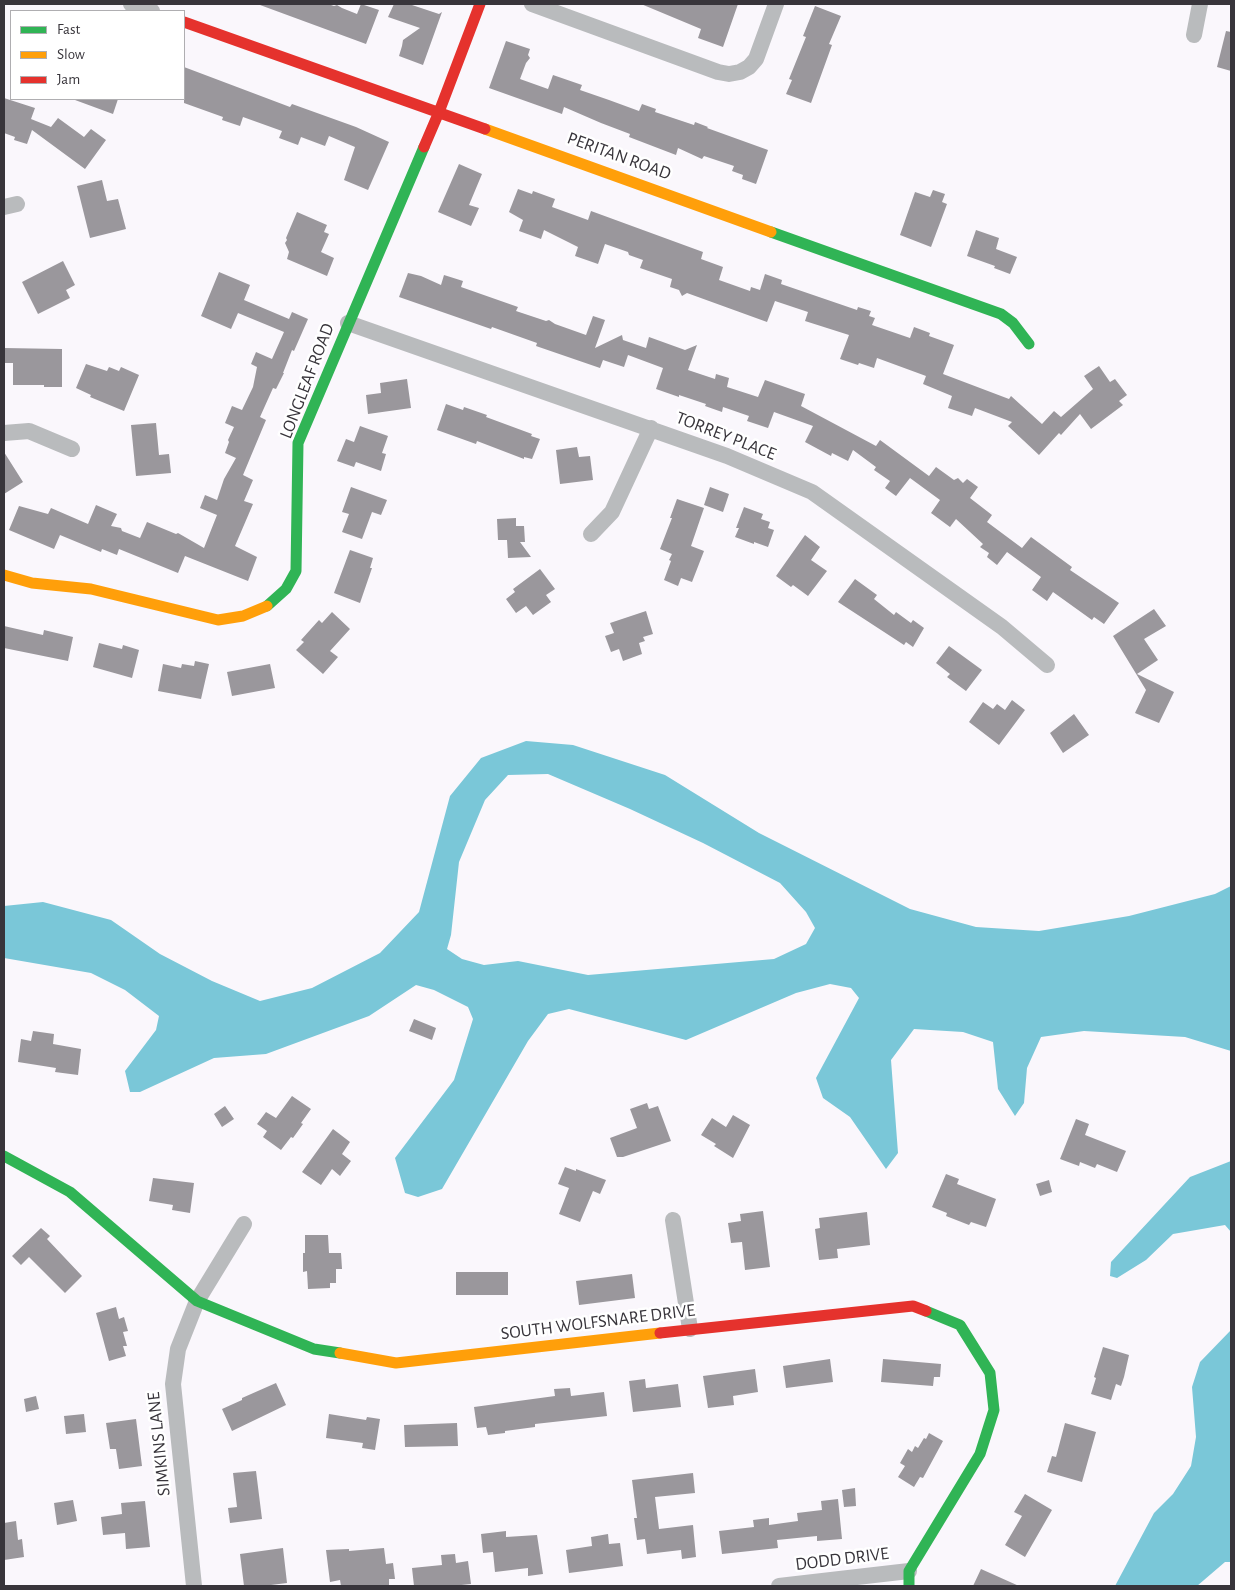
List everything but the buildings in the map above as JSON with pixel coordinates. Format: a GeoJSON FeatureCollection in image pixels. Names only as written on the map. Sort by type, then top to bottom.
{"type":"FeatureCollection","features":[{"type":"Feature","properties":{"kind":"street"},"geometry":{"type":"LineString","coordinates":[[131,4],[149,10]]}},
{"type":"Feature","properties":{"kind":"street","name":"LONGLEAF ROAD"},"geometry":{"type":"LineString","coordinates":[[4,575],[32,582],[91,589],[218,620],[242,616],[265,608],[286,588],[296,571],[298,443],[439,112],[480,4]]}},
{"type":"Feature","properties":{"kind":"street"},"geometry":{"type":"LineString","coordinates":[[532,4],[718,72],[729,74],[740,72],[749,67],[756,59],[776,4]]}},
{"type":"Feature","properties":{"kind":"street"},"geometry":{"type":"LineString","coordinates":[[1194,35],[1200,4]]}},
{"type":"Feature","properties":{"kind":"street","name":"PERITAN ROAD"},"geometry":{"type":"LineString","coordinates":[[185,22],[1001,314],[1013,323],[1029,344]]}},
{"type":"Feature","properties":{"kind":"street","name":"TORREY PLACE"},"geometry":{"type":"LineString","coordinates":[[348,323],[651,428],[727,456],[812,492],[1002,627],[1048,665]]}},
{"type":"Feature","properties":{"kind":"street"},"geometry":{"type":"LineString","coordinates":[[591,534],[612,512],[651,428]]}},
{"type":"Feature","properties":{"kind":"street"},"geometry":{"type":"LineString","coordinates":[[4,433],[29,431],[72,449]]}},
{"type":"Feature","properties":{"kind":"street","name":"SOUTH WOLFSNARE DRIVE"},"geometry":{"type":"LineString","coordinates":[[4,1156],[70,1192],[197,1301],[314,1349],[396,1363],[690,1329],[912,1306],[960,1325],[990,1373],[994,1410],[980,1454],[909,1579]]}},
{"type":"Feature","properties":{"kind":"street"},"geometry":{"type":"LineString","coordinates":[[673,1220],[690,1329]]}},
{"type":"Feature","properties":{"kind":"street","name":"SIMKINS LANE"},"geometry":{"type":"LineString","coordinates":[[194,1586],[173,1384],[178,1348],[197,1301],[244,1224]]}},
{"type":"Feature","properties":{"kind":"street","name":"DODD DRIVE"},"geometry":{"type":"LineString","coordinates":[[779,1586],[909,1579]]}},
{"type":"Feature","properties":{"kind":"water"},"geometry":{"type":"Polygon","coordinates":[[[526,741],[573,745],[665,775],[759,833],[910,909],[976,927],[1039,931],[1129,916],[1215,894],[1231,886],[1231,1051],[1185,1037],[1084,1031],[1041,1037],[1027,1068],[1024,1103],[1015,1116],[998,1089],[993,1042],[963,1032],[914,1029],[891,1060],[898,1153],[886,1169],[850,1117],[823,1098],[816,1078],[859,998],[851,988],[830,984],[796,993],[686,1040],[569,1009],[548,1014],[528,1041],[442,1189],[418,1197],[405,1193],[395,1158],[454,1080],[473,1019],[468,1007],[434,990],[416,985],[369,1016],[266,1054],[214,1058],[140,1092],[130,1092],[125,1071],[156,1030],[159,1016],[125,990],[91,973],[4,958],[4,906],[43,902],[111,920],[160,954],[212,981],[260,1001],[312,988],[380,953],[419,912],[450,796],[481,758],[526,741]],[[548,774],[508,775],[485,800],[459,862],[451,935],[447,949],[462,959],[484,965],[518,961],[588,975],[774,959],[806,944],[815,928],[806,912],[780,883],[703,843],[548,774]]]}},
{"type":"Feature","properties":{"kind":"water"},"geometry":{"type":"Polygon","coordinates":[[[1231,1161],[1231,1232],[1225,1225],[1173,1234],[1146,1260],[1117,1278],[1110,1276],[1111,1262],[1190,1177],[1231,1161]]]}},
{"type":"Feature","properties":{"kind":"water"},"geometry":{"type":"Polygon","coordinates":[[[1231,1330],[1231,1562],[1225,1562],[1197,1586],[1115,1586],[1154,1513],[1173,1494],[1191,1466],[1196,1437],[1192,1387],[1200,1362],[1231,1330]]]}},
{"type":"Feature","properties":{"kind":"traffic: fast"},"geometry":{"type":"LineString","coordinates":[[267,606],[286,589],[296,571],[298,443],[424,147]]}},
{"type":"Feature","properties":{"kind":"traffic: fast"},"geometry":{"type":"LineString","coordinates":[[771,232],[1001,314],[1013,323],[1029,344]]}},
{"type":"Feature","properties":{"kind":"traffic: fast"},"geometry":{"type":"LineString","coordinates":[[4,1156],[70,1192],[197,1301],[314,1349],[340,1353]]}},
{"type":"Feature","properties":{"kind":"traffic: fast"},"geometry":{"type":"LineString","coordinates":[[909,1586],[909,1571],[980,1454],[994,1410],[990,1373],[960,1325],[926,1311]]}},
{"type":"Feature","properties":{"kind":"traffic: slow"},"geometry":{"type":"LineString","coordinates":[[485,129],[771,232]]}},
{"type":"Feature","properties":{"kind":"traffic: slow"},"geometry":{"type":"LineString","coordinates":[[4,575],[32,583],[91,589],[218,620],[243,616],[267,606]]}},
{"type":"Feature","properties":{"kind":"traffic: slow"},"geometry":{"type":"LineString","coordinates":[[340,1353],[396,1363],[660,1333]]}},
{"type":"Feature","properties":{"kind":"traffic: jam"},"geometry":{"type":"LineString","coordinates":[[424,147],[480,4]]}},
{"type":"Feature","properties":{"kind":"traffic: jam"},"geometry":{"type":"LineString","coordinates":[[185,22],[485,129]]}},
{"type":"Feature","properties":{"kind":"traffic: jam"},"geometry":{"type":"LineString","coordinates":[[660,1333],[913,1306],[926,1311]]}}]}
